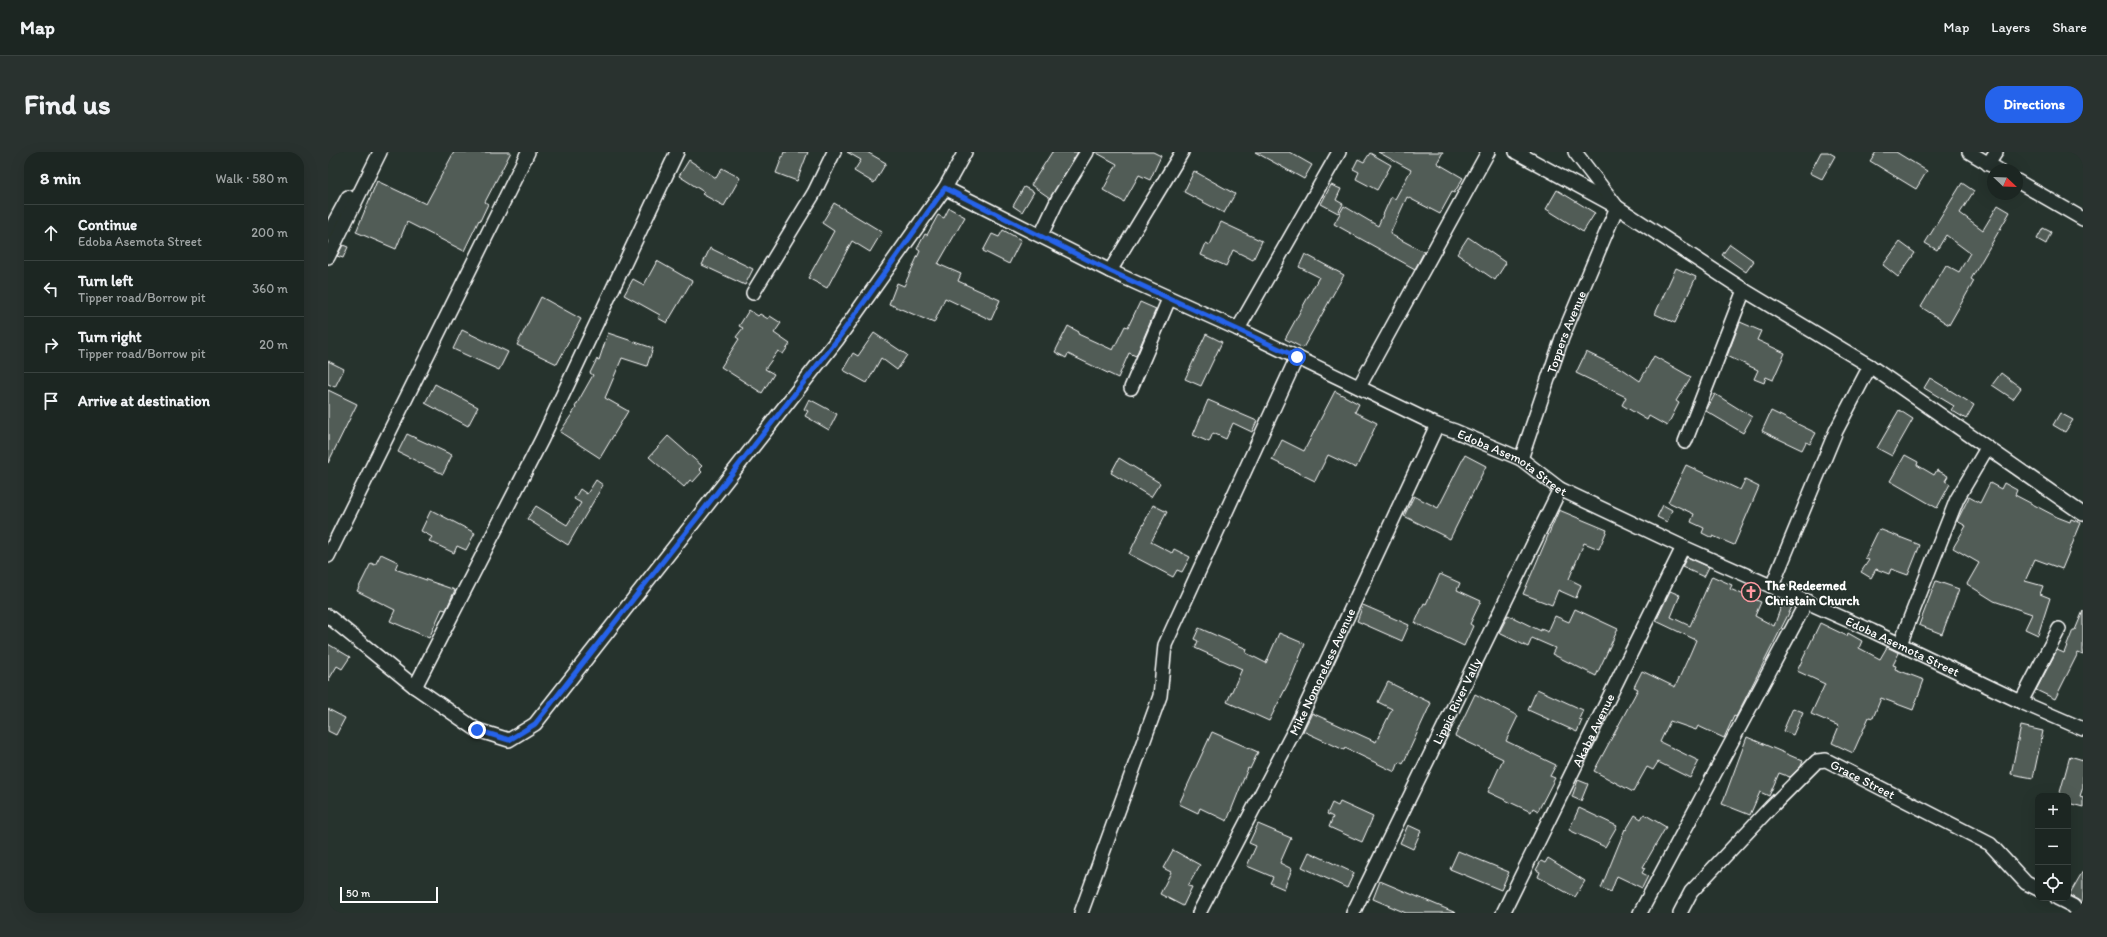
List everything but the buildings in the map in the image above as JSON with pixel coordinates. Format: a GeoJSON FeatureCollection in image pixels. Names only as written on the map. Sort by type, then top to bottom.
{"type":"FeatureCollection","features":[{"type":"Feature","properties":{"kind":"street"},"geometry":{"type":"LineString","coordinates":[[328,234],[373,152]]}},
{"type":"Feature","properties":{"kind":"street"},"geometry":{"type":"LineString","coordinates":[[328,256],[380,152]]}},
{"type":"Feature","properties":{"kind":"street"},"geometry":{"type":"LineString","coordinates":[[448,315],[526,152]]}},
{"type":"Feature","properties":{"kind":"street"},"geometry":{"type":"LineString","coordinates":[[328,556],[526,152]]}},
{"type":"Feature","properties":{"kind":"street"},"geometry":{"type":"LineString","coordinates":[[415,687],[542,439],[678,152]]}},
{"type":"Feature","properties":{"kind":"street"},"geometry":{"type":"LineString","coordinates":[[753,292],[814,193],[834,152]]}},
{"type":"Feature","properties":{"kind":"street"},"geometry":{"type":"LineString","coordinates":[[328,616],[415,687],[477,730],[509,740],[535,724],[837,340],[945,188],[965,152]]}},
{"type":"Feature","properties":{"kind":"street"},"geometry":{"type":"LineString","coordinates":[[1041,235],[1058,199],[1087,152]]}},
{"type":"Feature","properties":{"kind":"street"},"geometry":{"type":"LineString","coordinates":[[1110,271],[1182,152]]}},
{"type":"Feature","properties":{"kind":"street"},"geometry":{"type":"LineString","coordinates":[[1238,329],[1340,152]]}},
{"type":"Feature","properties":{"kind":"street"},"geometry":{"type":"LineString","coordinates":[[1359,388],[1488,152]]}},
{"type":"Feature","properties":{"kind":"street"},"geometry":{"type":"LineString","coordinates":[[1516,152],[1617,207],[1744,290],[1870,366],[2083,514]]}},
{"type":"Feature","properties":{"kind":"street"},"geometry":{"type":"LineString","coordinates":[[1575,152],[1617,207]]}},
{"type":"Feature","properties":{"kind":"street"},"geometry":{"type":"LineString","coordinates":[[1969,152],[1988,164]]}},
{"type":"Feature","properties":{"kind":"street"},"geometry":{"type":"LineString","coordinates":[[1994,164],[1996,152]]}},
{"type":"Feature","properties":{"kind":"street"},"geometry":{"type":"LineString","coordinates":[[2023,184],[2083,219]]}},
{"type":"Feature","properties":{"kind":"street","name":"Edoba Asemota Street"},"geometry":{"type":"LineString","coordinates":[[945,188],[1110,271],[1238,329],[1437,426],[1455,431],[1521,459],[1560,489],[1683,547],[1808,602],[2021,702],[2083,729]]}},
{"type":"Feature","properties":{"kind":"street","name":"Toppers Avenue"},"geometry":{"type":"LineString","coordinates":[[1521,459],[1562,338],[1617,207]]}},
{"type":"Feature","properties":{"kind":"street"},"geometry":{"type":"LineString","coordinates":[[1685,442],[1744,290]]}},
{"type":"Feature","properties":{"kind":"street"},"geometry":{"type":"LineString","coordinates":[[1130,388],[1169,299]]}},
{"type":"Feature","properties":{"kind":"street"},"geometry":{"type":"LineString","coordinates":[[1081,913],[1160,696],[1165,645],[1297,357]]}},
{"type":"Feature","properties":{"kind":"street"},"geometry":{"type":"LineString","coordinates":[[1772,586],[1836,431],[1870,366]]}},
{"type":"Feature","properties":{"kind":"street","name":"Mike Nomoreless Avenue"},"geometry":{"type":"LineString","coordinates":[[1199,913],[1295,729],[1437,426]]}},
{"type":"Feature","properties":{"kind":"street"},"geometry":{"type":"LineString","coordinates":[[1900,644],[1957,498],[1987,448]]}},
{"type":"Feature","properties":{"kind":"street","name":"Lippic River Vally"},"geometry":{"type":"LineString","coordinates":[[1353,913],[1560,489]]}},
{"type":"Feature","properties":{"kind":"street","name":"Akaba Avenue"},"geometry":{"type":"LineString","coordinates":[[1503,913],[1683,547]]}},
{"type":"Feature","properties":{"kind":"street"},"geometry":{"type":"LineString","coordinates":[[1640,913],[1808,602]]}},
{"type":"Feature","properties":{"kind":"street"},"geometry":{"type":"LineString","coordinates":[[2021,702],[2059,629]]}},
{"type":"Feature","properties":{"kind":"street","name":"Grace Street"},"geometry":{"type":"LineString","coordinates":[[1680,913],[1691,892],[1770,808],[1817,761],[1826,760],[1990,844],[2026,883],[2035,888]]}},
{"type":"Feature","properties":{"kind":"street"},"geometry":{"type":"LineString","coordinates":[[2063,901],[2073,906],[2079,913]]}},
{"type":"Feature","properties":{"kind":"place","name":"The Redeemed Christain Church"},"geometry":{"type":"Point","coordinates":[1751,592]}},
{"type":"Feature","properties":{"kind":"route"},"geometry":{"type":"LineString","coordinates":[[477,730],[509,740],[535,724],[837,340],[945,188],[1110,271],[1297,357]]}}]}
